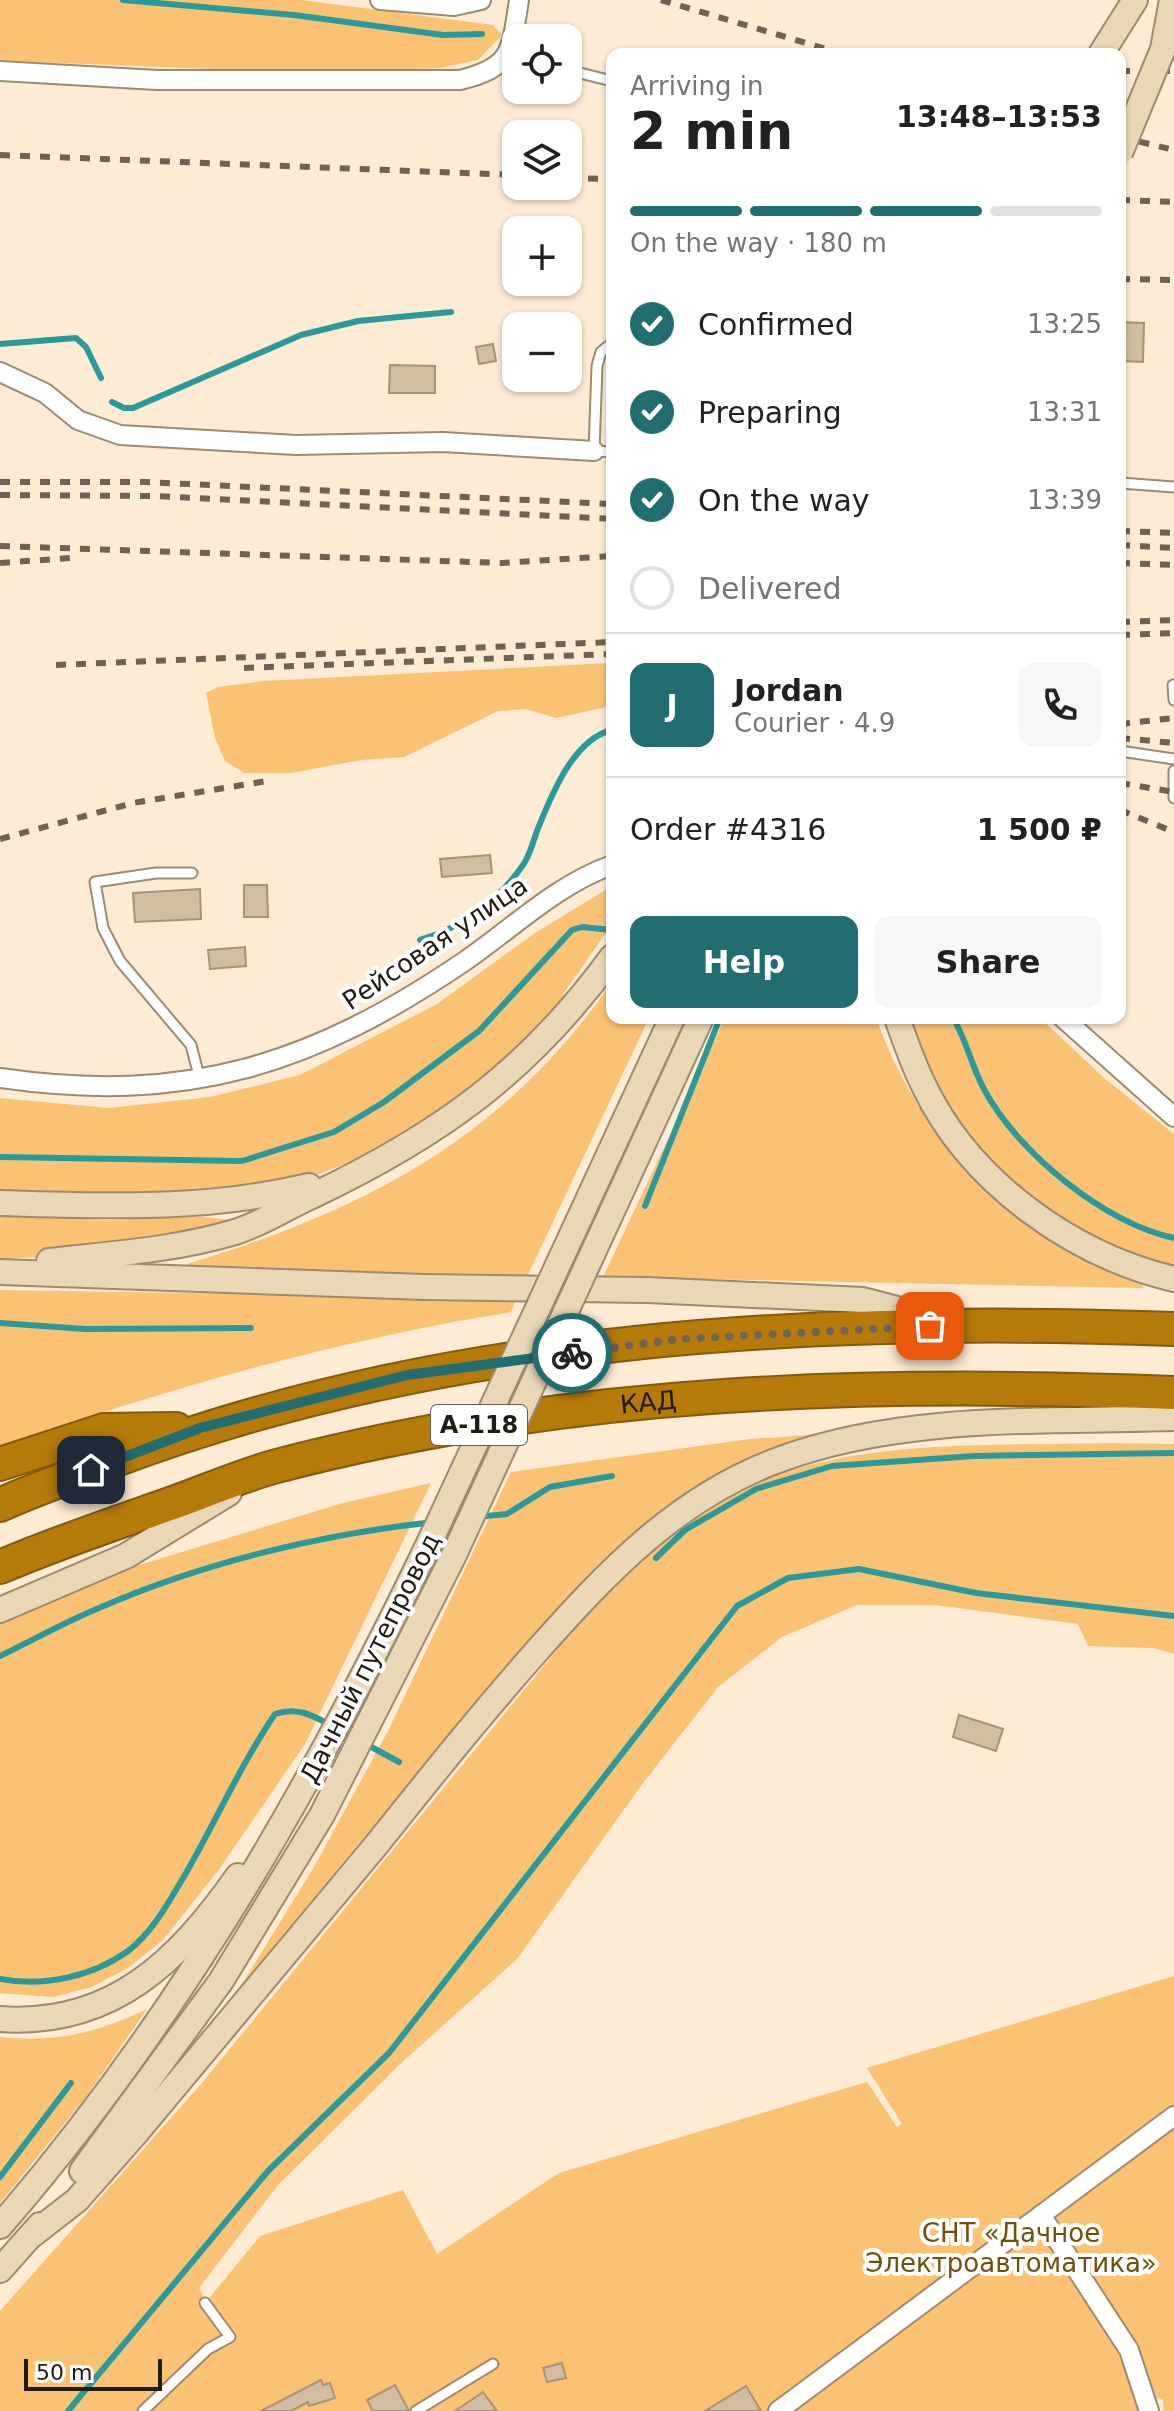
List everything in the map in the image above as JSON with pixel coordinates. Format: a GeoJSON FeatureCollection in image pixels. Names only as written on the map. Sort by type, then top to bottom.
{"type":"FeatureCollection","features":[{"type":"Feature","properties":{"kind":"highway","name":"А-118"},"geometry":{"type":"LineString","coordinates":[[0,1505],[200,1428],[407,1375],[680,1339],[958,1325],[1174,1329]]}},
{"type":"Feature","properties":{"kind":"highway","name":"КАД"},"geometry":{"type":"LineString","coordinates":[[0,1567],[269,1468],[441,1431],[566,1410],[692,1396],[1001,1386],[1174,1393]]}},
{"type":"Feature","properties":{"kind":"highway"},"geometry":{"type":"LineString","coordinates":[[0,1464],[104,1430],[200,1428]]}},
{"type":"Feature","properties":{"kind":"main road"},"geometry":{"type":"LineString","coordinates":[[1105,48],[1135,0]]}},
{"type":"Feature","properties":{"kind":"main road"},"geometry":{"type":"LineString","coordinates":[[1119,48],[1141,0]]}},
{"type":"Feature","properties":{"kind":"main road"},"geometry":{"type":"LineString","coordinates":[[1126,100],[1172,0]]}},
{"type":"Feature","properties":{"kind":"main road"},"geometry":{"type":"LineString","coordinates":[[1126,138],[1163,49],[1172,0]]}},
{"type":"Feature","properties":{"kind":"main road"},"geometry":{"type":"LineString","coordinates":[[0,1269],[152,1250],[237,1231],[354,1176],[461,1110],[530,1056],[567,1017],[606,965]]}},
{"type":"Feature","properties":{"kind":"main road","name":"Дачный путепровод"},"geometry":{"type":"LineString","coordinates":[[0,2226],[84,2125],[162,2019],[266,1855],[334,1735],[409,1586],[669,1024]]}},
{"type":"Feature","properties":{"kind":"main road","name":"Дачный путепровод"},"geometry":{"type":"LineString","coordinates":[[0,2270],[32,2235],[186,2032],[322,1815],[453,1557],[698,1024]]}},
{"type":"Feature","properties":{"kind":"main road"},"geometry":{"type":"LineString","coordinates":[[900,1028],[940,1113],[990,1175],[1064,1233],[1096,1251],[1174,1279]]}},
{"type":"Feature","properties":{"kind":"main road"},"geometry":{"type":"LineString","coordinates":[[0,1203],[163,1206],[234,1201],[354,1176]]}},
{"type":"Feature","properties":{"kind":"main road"},"geometry":{"type":"LineString","coordinates":[[0,1269],[424,1287],[647,1290],[863,1300],[958,1325]]}},
{"type":"Feature","properties":{"kind":"main road"},"geometry":{"type":"LineString","coordinates":[[32,2235],[77,2200],[136,2133],[491,1703],[578,1605],[656,1528],[729,1481],[778,1460],[882,1433],[1174,1418]]}},
{"type":"Feature","properties":{"kind":"main road"},"geometry":{"type":"LineString","coordinates":[[0,1610],[126,1556],[269,1468]]}},
{"type":"Feature","properties":{"kind":"main road"},"geometry":{"type":"LineString","coordinates":[[0,2019],[73,2015],[121,1993],[174,1956],[235,1880],[334,1735]]}},
{"type":"Feature","properties":{"kind":"street"},"geometry":{"type":"LineString","coordinates":[[380,0],[454,6],[481,0]]}},
{"type":"Feature","properties":{"kind":"street"},"geometry":{"type":"LineString","coordinates":[[516,24],[519,0]]}},
{"type":"Feature","properties":{"kind":"street"},"geometry":{"type":"LineString","coordinates":[[0,71],[157,80],[460,80],[491,72],[502,64]]}},
{"type":"Feature","properties":{"kind":"street"},"geometry":{"type":"LineString","coordinates":[[0,372],[45,393],[78,420],[120,435],[296,445],[443,442],[603,452]]}},
{"type":"Feature","properties":{"kind":"street","name":"Рейсовая улица"},"geometry":{"type":"LineString","coordinates":[[0,1078],[123,1087],[200,1080],[286,1058],[355,1029],[404,1001],[561,890],[606,868]]}},
{"type":"Feature","properties":{"kind":"street"},"geometry":{"type":"LineString","coordinates":[[1070,1024],[1174,1117]]}},
{"type":"Feature","properties":{"kind":"street"},"geometry":{"type":"LineString","coordinates":[[778,2411],[1174,2116]]}},
{"type":"Feature","properties":{"kind":"street"},"geometry":{"type":"LineString","coordinates":[[1041,2215],[1129,2350],[1149,2411]]}},
{"type":"Feature","properties":{"kind":"lane"},"geometry":{"type":"LineString","coordinates":[[582,74],[606,80]]}},
{"type":"Feature","properties":{"kind":"lane"},"geometry":{"type":"LineString","coordinates":[[603,452],[597,366],[601,352],[606,348]]}},
{"type":"Feature","properties":{"kind":"lane"},"geometry":{"type":"LineString","coordinates":[[1126,483],[1174,487]]}},
{"type":"Feature","properties":{"kind":"lane"},"geometry":{"type":"LineString","coordinates":[[1173,685],[1174,700]]}},
{"type":"Feature","properties":{"kind":"lane"},"geometry":{"type":"LineString","coordinates":[[1126,752],[1174,759]]}},
{"type":"Feature","properties":{"kind":"lane"},"geometry":{"type":"LineString","coordinates":[[1174,771],[1174,798]]}},
{"type":"Feature","properties":{"kind":"lane"},"geometry":{"type":"LineString","coordinates":[[192,873],[156,873],[95,882],[103,928],[120,961],[191,1045],[200,1080]]}},
{"type":"Feature","properties":{"kind":"lane"},"geometry":{"type":"LineString","coordinates":[[143,2411],[208,2349],[230,2337],[205,2303]]}},
{"type":"Feature","properties":{"kind":"lane"},"geometry":{"type":"LineString","coordinates":[[416,2411],[493,2364]]}},
{"type":"Feature","properties":{"kind":"green space"},"geometry":{"type":"Polygon","coordinates":[[[0,0],[302,0],[493,25],[502,35],[478,60],[440,68],[313,73],[0,60],[0,0]]]}},
{"type":"Feature","properties":{"kind":"green space"},"geometry":{"type":"Polygon","coordinates":[[[606,663],[606,707],[556,718],[526,709],[498,711],[404,757],[361,760],[291,773],[244,773],[225,761],[215,738],[206,693],[218,687],[264,681],[606,663]]]}},
{"type":"Feature","properties":{"kind":"green space"},"geometry":{"type":"Polygon","coordinates":[[[606,890],[606,933],[564,993],[557,1010],[523,1048],[457,1101],[352,1161],[289,1186],[170,1198],[0,1191],[0,1098],[109,1108],[210,1097],[300,1075],[437,1004],[535,933],[606,890]]]}},
{"type":"Feature","properties":{"kind":"green space"},"geometry":{"type":"Polygon","coordinates":[[[606,990],[606,1024],[646,1024],[526,1279],[190,1269],[187,1264],[313,1219],[425,1162],[477,1126],[525,1085],[570,1037],[606,990]]]}},
{"type":"Feature","properties":{"kind":"green space"},"geometry":{"type":"Polygon","coordinates":[[[722,1024],[879,1024],[895,1063],[919,1106],[947,1146],[978,1182],[1014,1214],[1054,1241],[1097,1264],[1143,1281],[1143,1288],[603,1277],[722,1024]]]}},
{"type":"Feature","properties":{"kind":"green space"},"geometry":{"type":"Polygon","coordinates":[[[909,1024],[1046,1024],[1104,1078],[1174,1134],[1174,1268],[1106,1243],[1075,1227],[1018,1189],[969,1139],[947,1108],[909,1024]]]}},
{"type":"Feature","properties":{"kind":"green space"},"geometry":{"type":"Polygon","coordinates":[[[0,1215],[105,1220],[201,1217],[232,1220],[232,1224],[46,1257],[0,1259],[0,1215]]]}},
{"type":"Feature","properties":{"kind":"green space"},"geometry":{"type":"Polygon","coordinates":[[[0,1290],[517,1298],[511,1312],[445,1323],[252,1368],[0,1446],[0,1290]]]}},
{"type":"Feature","properties":{"kind":"green space"},"geometry":{"type":"Polygon","coordinates":[[[835,1433],[708,1481],[660,1512],[595,1568],[349,1855],[239,1989],[314,1867],[388,1731],[511,1472],[750,1439],[835,1433]]]}},
{"type":"Feature","properties":{"kind":"green space","name":"СНТ «Дачное Электроавтоматика»"},"geometry":{"type":"Polygon","coordinates":[[[1174,1444],[1174,1654],[1154,1648],[1088,1646],[1078,1624],[936,1605],[857,1605],[782,1637],[718,1687],[643,1783],[517,1959],[399,2065],[278,2185],[199,2288],[206,2302],[260,2236],[403,2190],[437,2254],[559,2173],[867,2082],[897,2127],[902,2124],[867,2068],[1174,1976],[1174,2411],[1164,2411],[1163,2400],[1138,2391],[1140,2411],[0,2411],[0,2311],[201,2084],[596,1602],[649,1555],[687,1524],[747,1487],[788,1471],[832,1460],[877,1452],[972,1445],[1174,1444]]]}},
{"type":"Feature","properties":{"kind":"green space"},"geometry":{"type":"Polygon","coordinates":[[[431,1483],[305,1744],[220,1868],[163,1940],[128,1968],[92,1987],[53,1997],[0,1993],[0,1625],[50,1592],[343,1503],[431,1483]]]}},
{"type":"Feature","properties":{"kind":"green space"},"geometry":{"type":"Polygon","coordinates":[[[147,2009],[86,2097],[0,2203],[0,2037],[39,2039],[75,2034],[147,2009]]]}},
{"type":"Feature","properties":{"kind":"building"},"geometry":{"type":"Polygon","coordinates":[[[1126,322],[1144,323],[1143,362],[1126,361],[1126,322]]]}},
{"type":"Feature","properties":{"kind":"building"},"geometry":{"type":"Polygon","coordinates":[[[493,344],[496,361],[479,364],[476,347],[493,344]]]}},
{"type":"Feature","properties":{"kind":"building"},"geometry":{"type":"Polygon","coordinates":[[[390,365],[435,366],[435,393],[389,393],[390,365]]]}},
{"type":"Feature","properties":{"kind":"building"},"geometry":{"type":"Polygon","coordinates":[[[490,855],[492,873],[442,877],[440,859],[490,855]]]}},
{"type":"Feature","properties":{"kind":"building"},"geometry":{"type":"Polygon","coordinates":[[[244,885],[267,885],[268,917],[244,917],[244,885]]]}},
{"type":"Feature","properties":{"kind":"building"},"geometry":{"type":"Polygon","coordinates":[[[200,889],[201,919],[135,922],[133,893],[200,889]]]}},
{"type":"Feature","properties":{"kind":"building"},"geometry":{"type":"Polygon","coordinates":[[[245,947],[246,966],[210,969],[208,950],[245,947]]]}},
{"type":"Feature","properties":{"kind":"building"},"geometry":{"type":"Polygon","coordinates":[[[959,1715],[1003,1729],[996,1751],[953,1737],[959,1715]]]}},
{"type":"Feature","properties":{"kind":"building"},"geometry":{"type":"Polygon","coordinates":[[[562,2363],[566,2378],[547,2382],[543,2368],[562,2363]]]}},
{"type":"Feature","properties":{"kind":"building"},"geometry":{"type":"Polygon","coordinates":[[[321,2380],[323,2385],[330,2383],[335,2398],[309,2406],[308,2402],[291,2411],[261,2411],[321,2380]]]}},
{"type":"Feature","properties":{"kind":"building"},"geometry":{"type":"Polygon","coordinates":[[[395,2385],[409,2411],[373,2411],[367,2400],[395,2385]]]}},
{"type":"Feature","properties":{"kind":"building"},"geometry":{"type":"Polygon","coordinates":[[[746,2386],[761,2411],[705,2411],[746,2386]]]}},
{"type":"Feature","properties":{"kind":"building"},"geometry":{"type":"Polygon","coordinates":[[[483,2392],[497,2411],[455,2411],[483,2392]]]}},
{"type":"Feature","properties":{"kind":"waterway"},"geometry":{"type":"LineString","coordinates":[[123,0],[294,15],[443,35],[482,34]]}},
{"type":"Feature","properties":{"kind":"waterway"},"geometry":{"type":"LineString","coordinates":[[112,402],[124,408],[133,408],[301,335],[358,321],[451,312]]}},
{"type":"Feature","properties":{"kind":"waterway"},"geometry":{"type":"LineString","coordinates":[[0,344],[76,338],[86,347],[101,378]]}},
{"type":"Feature","properties":{"kind":"waterway"},"geometry":{"type":"LineString","coordinates":[[420,940],[464,920],[503,890],[525,861],[565,771],[586,745],[606,732]]}},
{"type":"Feature","properties":{"kind":"waterway"},"geometry":{"type":"LineString","coordinates":[[0,1157],[242,1161],[334,1132],[384,1102],[479,1031],[572,930],[582,927],[606,929]]}},
{"type":"Feature","properties":{"kind":"waterway"},"geometry":{"type":"LineString","coordinates":[[645,1206],[718,1024]]}},
{"type":"Feature","properties":{"kind":"waterway"},"geometry":{"type":"LineString","coordinates":[[956,1024],[985,1091],[1019,1138],[1041,1161],[1066,1182],[1120,1218],[1174,1238]]}},
{"type":"Feature","properties":{"kind":"waterway"},"geometry":{"type":"LineString","coordinates":[[0,1323],[85,1329],[251,1328]]}},
{"type":"Feature","properties":{"kind":"waterway"},"geometry":{"type":"LineString","coordinates":[[656,1558],[685,1530],[756,1489],[832,1466],[974,1456],[1174,1453]]}},
{"type":"Feature","properties":{"kind":"waterway"},"geometry":{"type":"LineString","coordinates":[[477,1517],[507,1514],[550,1487],[612,1476]]}},
{"type":"Feature","properties":{"kind":"waterway"},"geometry":{"type":"LineString","coordinates":[[0,1656],[99,1608],[220,1564],[348,1534],[434,1522]]}},
{"type":"Feature","properties":{"kind":"waterway"},"geometry":{"type":"LineString","coordinates":[[68,2411],[268,2171],[389,2053],[737,1606],[788,1578],[859,1569],[976,1593],[1174,1616]]}},
{"type":"Feature","properties":{"kind":"waterway"},"geometry":{"type":"LineString","coordinates":[[0,1979],[33,1982],[67,1978],[99,1967],[128,1951],[145,1935],[167,1905],[275,1714],[290,1711],[303,1713],[330,1725]]}},
{"type":"Feature","properties":{"kind":"waterway"},"geometry":{"type":"LineString","coordinates":[[364,1743],[399,1762]]}},
{"type":"Feature","properties":{"kind":"waterway"},"geometry":{"type":"LineString","coordinates":[[0,2177],[71,2083]]}},
{"type":"Feature","properties":{"kind":"railway"},"geometry":{"type":"LineString","coordinates":[[661,0],[823,48]]}},
{"type":"Feature","properties":{"kind":"railway"},"geometry":{"type":"LineString","coordinates":[[1126,71],[1174,71]]}},
{"type":"Feature","properties":{"kind":"railway"},"geometry":{"type":"LineString","coordinates":[[1126,138],[1174,150]]}},
{"type":"Feature","properties":{"kind":"railway"},"geometry":{"type":"LineString","coordinates":[[0,155],[502,174]]}},
{"type":"Feature","properties":{"kind":"railway"},"geometry":{"type":"LineString","coordinates":[[582,178],[606,179]]}},
{"type":"Feature","properties":{"kind":"railway"},"geometry":{"type":"LineString","coordinates":[[1126,200],[1174,202]]}},
{"type":"Feature","properties":{"kind":"railway"},"geometry":{"type":"LineString","coordinates":[[1126,279],[1174,280]]}},
{"type":"Feature","properties":{"kind":"railway"},"geometry":{"type":"LineString","coordinates":[[0,482],[145,482],[606,504]]}},
{"type":"Feature","properties":{"kind":"railway"},"geometry":{"type":"LineString","coordinates":[[0,495],[154,496],[606,519]]}},
{"type":"Feature","properties":{"kind":"railway"},"geometry":{"type":"LineString","coordinates":[[1126,531],[1174,533]]}},
{"type":"Feature","properties":{"kind":"railway"},"geometry":{"type":"LineString","coordinates":[[1126,545],[1174,548]]}},
{"type":"Feature","properties":{"kind":"railway"},"geometry":{"type":"LineString","coordinates":[[0,546],[502,563],[606,556]]}},
{"type":"Feature","properties":{"kind":"railway"},"geometry":{"type":"LineString","coordinates":[[0,563],[70,558]]}},
{"type":"Feature","properties":{"kind":"railway"},"geometry":{"type":"LineString","coordinates":[[1126,563],[1174,565]]}},
{"type":"Feature","properties":{"kind":"railway"},"geometry":{"type":"LineString","coordinates":[[1126,622],[1174,620]]}},
{"type":"Feature","properties":{"kind":"railway"},"geometry":{"type":"LineString","coordinates":[[1126,635],[1174,633]]}},
{"type":"Feature","properties":{"kind":"railway"},"geometry":{"type":"LineString","coordinates":[[56,665],[606,642]]}},
{"type":"Feature","properties":{"kind":"railway"},"geometry":{"type":"LineString","coordinates":[[244,668],[606,654]]}},
{"type":"Feature","properties":{"kind":"railway"},"geometry":{"type":"LineString","coordinates":[[1126,723],[1174,718]]}},
{"type":"Feature","properties":{"kind":"railway"},"geometry":{"type":"LineString","coordinates":[[1126,739],[1174,743]]}},
{"type":"Feature","properties":{"kind":"railway"},"geometry":{"type":"LineString","coordinates":[[0,839],[133,803],[267,781]]}},
{"type":"Feature","properties":{"kind":"railway"},"geometry":{"type":"LineString","coordinates":[[1126,784],[1174,792]]}},
{"type":"Feature","properties":{"kind":"railway"},"geometry":{"type":"LineString","coordinates":[[1126,812],[1174,832]]}},
{"type":"Feature","properties":{"kind":"way so far"},"geometry":{"type":"LineString","coordinates":[[572,1353],[680,1339],[930,1326]]}},
{"type":"Feature","properties":{"kind":"route"},"geometry":{"type":"LineString","coordinates":[[91,1470],[200,1428],[407,1375],[572,1353]]}}]}
